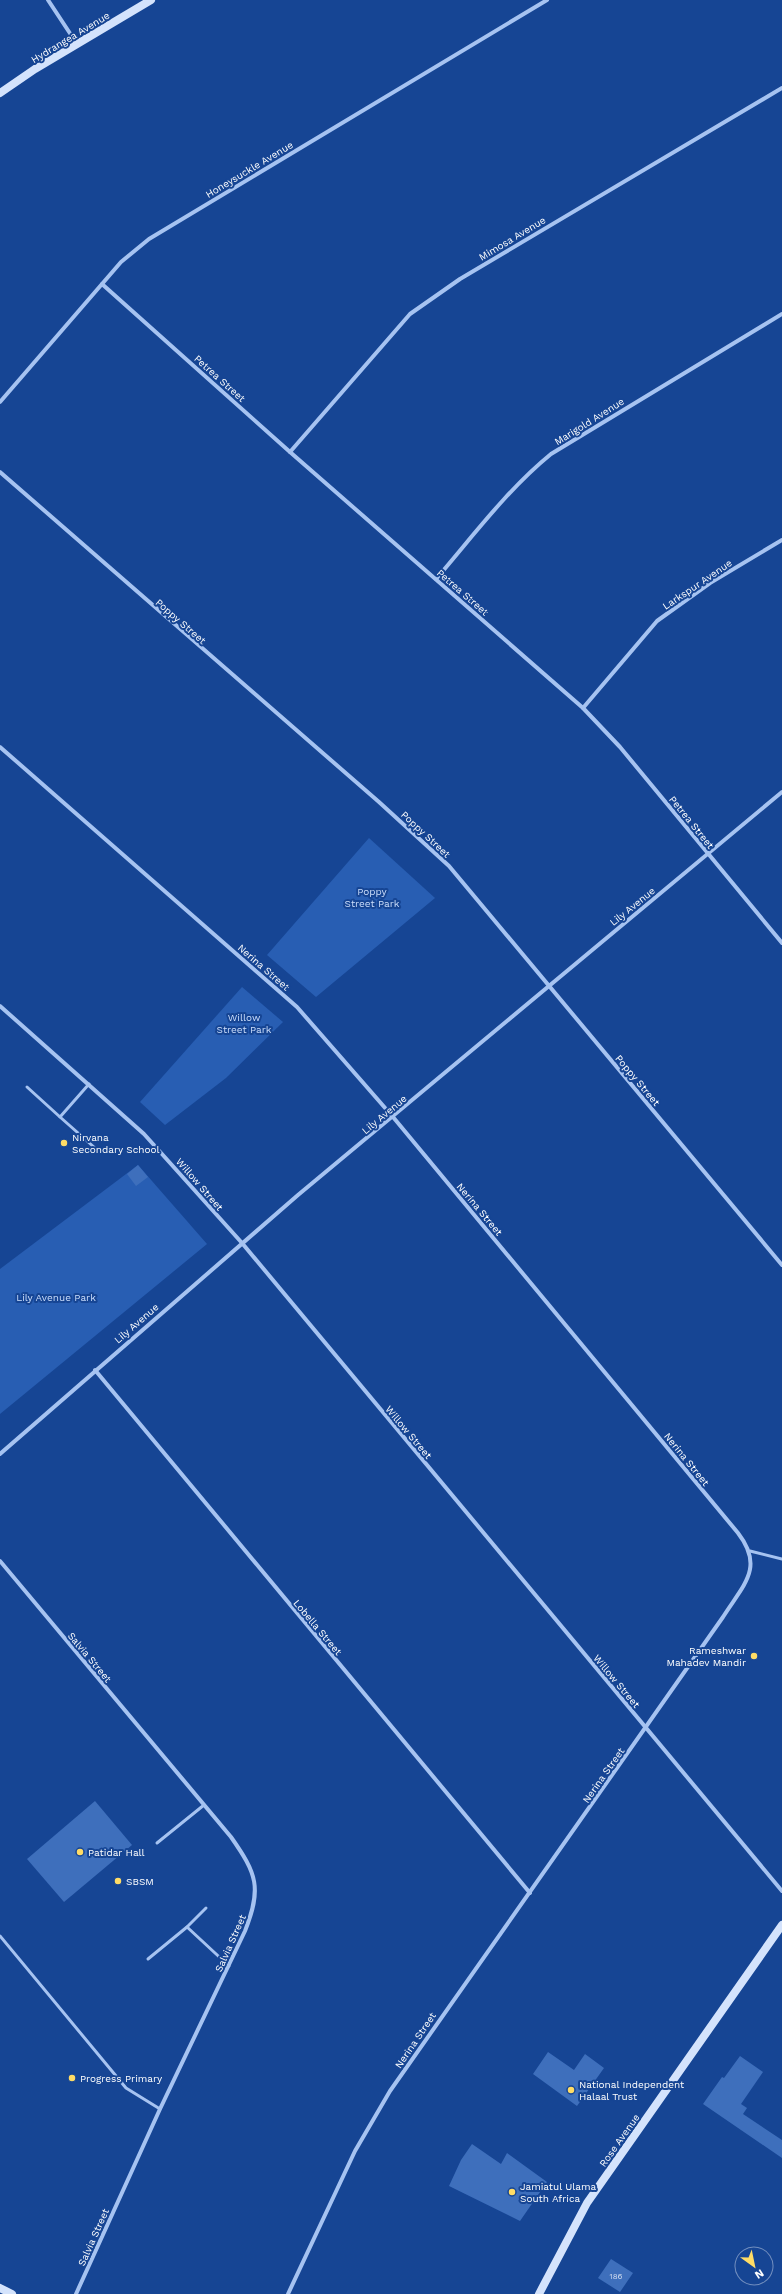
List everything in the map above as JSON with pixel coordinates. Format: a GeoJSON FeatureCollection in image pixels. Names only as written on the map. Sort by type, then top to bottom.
{"type":"FeatureCollection","features":[{"type":"Feature","properties":{"kind":"street"},"geometry":{"type":"LineString","coordinates":[[48,0],[77,44]]}},
{"type":"Feature","properties":{"kind":"street","name":"Hydrangea Avenue"},"geometry":{"type":"LineString","coordinates":[[0,94],[35,69],[152,0]]}},
{"type":"Feature","properties":{"kind":"street","name":"Honeysuckle Avenue"},"geometry":{"type":"LineString","coordinates":[[0,402],[121,262],[149,240],[547,0]]}},
{"type":"Feature","properties":{"kind":"street","name":"Mimosa Avenue"},"geometry":{"type":"LineString","coordinates":[[290,452],[391,335],[410,314],[427,300],[782,88]]}},
{"type":"Feature","properties":{"kind":"street","name":"Petrea Street"},"geometry":{"type":"LineString","coordinates":[[102,284],[290,452],[583,708],[620,747],[782,943]]}},
{"type":"Feature","properties":{"kind":"street","name":"Marigold Avenue"},"geometry":{"type":"LineString","coordinates":[[436,579],[509,493],[530,471],[551,454],[782,314]]}},
{"type":"Feature","properties":{"kind":"street","name":"Poppy Street"},"geometry":{"type":"LineString","coordinates":[[0,472],[432,850],[484,906],[782,1265]]}},
{"type":"Feature","properties":{"kind":"street","name":"Larkspur Avenue"},"geometry":{"type":"LineString","coordinates":[[583,708],[657,621],[710,583],[782,540]]}},
{"type":"Feature","properties":{"kind":"street","name":"Nerina Street"},"geometry":{"type":"LineString","coordinates":[[0,746],[283,993],[393,1117],[738,1532],[750,1551],[751,1569],[746,1580],[646,1728],[530,1893],[453,1998],[373,2118],[355,2150],[288,2294]]}},
{"type":"Feature","properties":{"kind":"street","name":"Lily Avenue"},"geometry":{"type":"LineString","coordinates":[[0,1454],[242,1243],[549,985],[782,792]]}},
{"type":"Feature","properties":{"kind":"street","name":"Willow Street"},"geometry":{"type":"LineString","coordinates":[[0,1006],[90,1084],[149,1139],[242,1243],[782,1891]]}},
{"type":"Feature","properties":{"kind":"street","name":"Lobella Street"},"geometry":{"type":"LineString","coordinates":[[95,1370],[530,1893]]}},
{"type":"Feature","properties":{"kind":"street","name":"Salvia Street"},"geometry":{"type":"LineString","coordinates":[[0,1561],[204,1805],[244,1856],[256,1884],[251,1915],[229,1966],[160,2109],[76,2294]]}},
{"type":"Feature","properties":{"kind":"street","name":"Rose Avenue"},"geometry":{"type":"LineString","coordinates":[[538,2294],[587,2203],[782,1926]]}},
{"type":"Feature","properties":{"kind":"street"},"geometry":{"type":"LineString","coordinates":[[0,2288],[12,2294]]}},
{"type":"Feature","properties":{"kind":"lane"},"geometry":{"type":"LineString","coordinates":[[60,1117],[90,1084]]}},
{"type":"Feature","properties":{"kind":"lane"},"geometry":{"type":"LineString","coordinates":[[27,1088],[95,1148]]}},
{"type":"Feature","properties":{"kind":"lane"},"geometry":{"type":"LineString","coordinates":[[750,1551],[782,1559]]}},
{"type":"Feature","properties":{"kind":"lane"},"geometry":{"type":"LineString","coordinates":[[158,1843],[204,1805]]}},
{"type":"Feature","properties":{"kind":"lane"},"geometry":{"type":"LineString","coordinates":[[148,1959],[187,1927],[206,1908]]}},
{"type":"Feature","properties":{"kind":"lane"},"geometry":{"type":"LineString","coordinates":[[187,1927],[229,1966]]}},
{"type":"Feature","properties":{"kind":"lane"},"geometry":{"type":"LineString","coordinates":[[0,1936],[126,2088],[160,2109]]}},
{"type":"Feature","properties":{"kind":"green space","name":"Poppy Street Park"},"geometry":{"type":"Polygon","coordinates":[[[369,838],[435,898],[316,997],[267,955],[369,838]]]}},
{"type":"Feature","properties":{"kind":"green space","name":"Willow Street Park"},"geometry":{"type":"Polygon","coordinates":[[[242,987],[283,1022],[226,1078],[165,1125],[140,1102],[242,987]]]}},
{"type":"Feature","properties":{"kind":"green space","name":"Lily Avenue Park"},"geometry":{"type":"Polygon","coordinates":[[[138,1165],[207,1244],[0,1414],[0,1269],[138,1165]]]}},
{"type":"Feature","properties":{"kind":"building"},"geometry":{"type":"Polygon","coordinates":[[[138,1165],[148,1177],[136,1186],[127,1174],[138,1165]]]}},
{"type":"Feature","properties":{"kind":"building","name":"Patidar Hall"},"geometry":{"type":"Polygon","coordinates":[[[95,1801],[132,1845],[64,1902],[27,1859],[95,1801]]]}},
{"type":"Feature","properties":{"kind":"building","name":"National Independent Halaal Trust"},"geometry":{"type":"Polygon","coordinates":[[[548,2052],[574,2070],[585,2054],[604,2068],[577,2106],[533,2074],[548,2052]]]}},
{"type":"Feature","properties":{"kind":"building"},"geometry":{"type":"Polygon","coordinates":[[[740,2056],[763,2072],[741,2104],[747,2108],[743,2114],[782,2140],[782,2158],[703,2104],[722,2077],[724,2078],[740,2056]]]}},
{"type":"Feature","properties":{"kind":"building","name":"Jamiatul Ulama South Africa"},"geometry":{"type":"Polygon","coordinates":[[[472,2144],[501,2164],[507,2153],[547,2182],[520,2221],[449,2186],[461,2160],[472,2144]]]}},
{"type":"Feature","properties":{"kind":"building"},"geometry":{"type":"Polygon","coordinates":[[[611,2259],[633,2273],[620,2292],[598,2278],[611,2259]]]}},
{"type":"Feature","properties":{"kind":"place","name":"Nirvana Secondary School"},"geometry":{"type":"Point","coordinates":[64,1143]}},
{"type":"Feature","properties":{"kind":"place","name":"Rameshwar Mahadev Mandir"},"geometry":{"type":"Point","coordinates":[754,1656]}},
{"type":"Feature","properties":{"kind":"place","name":"Patidar Hall"},"geometry":{"type":"Point","coordinates":[80,1852]}},
{"type":"Feature","properties":{"kind":"place","name":"SBSM"},"geometry":{"type":"Point","coordinates":[118,1881]}},
{"type":"Feature","properties":{"kind":"place","name":"Progress Primary"},"geometry":{"type":"Point","coordinates":[72,2078]}},
{"type":"Feature","properties":{"kind":"place","name":"National Independent Halaal Trust"},"geometry":{"type":"Point","coordinates":[571,2090]}},
{"type":"Feature","properties":{"kind":"place","name":"Jamiatul Ulama South Africa"},"geometry":{"type":"Point","coordinates":[512,2192]}}]}
